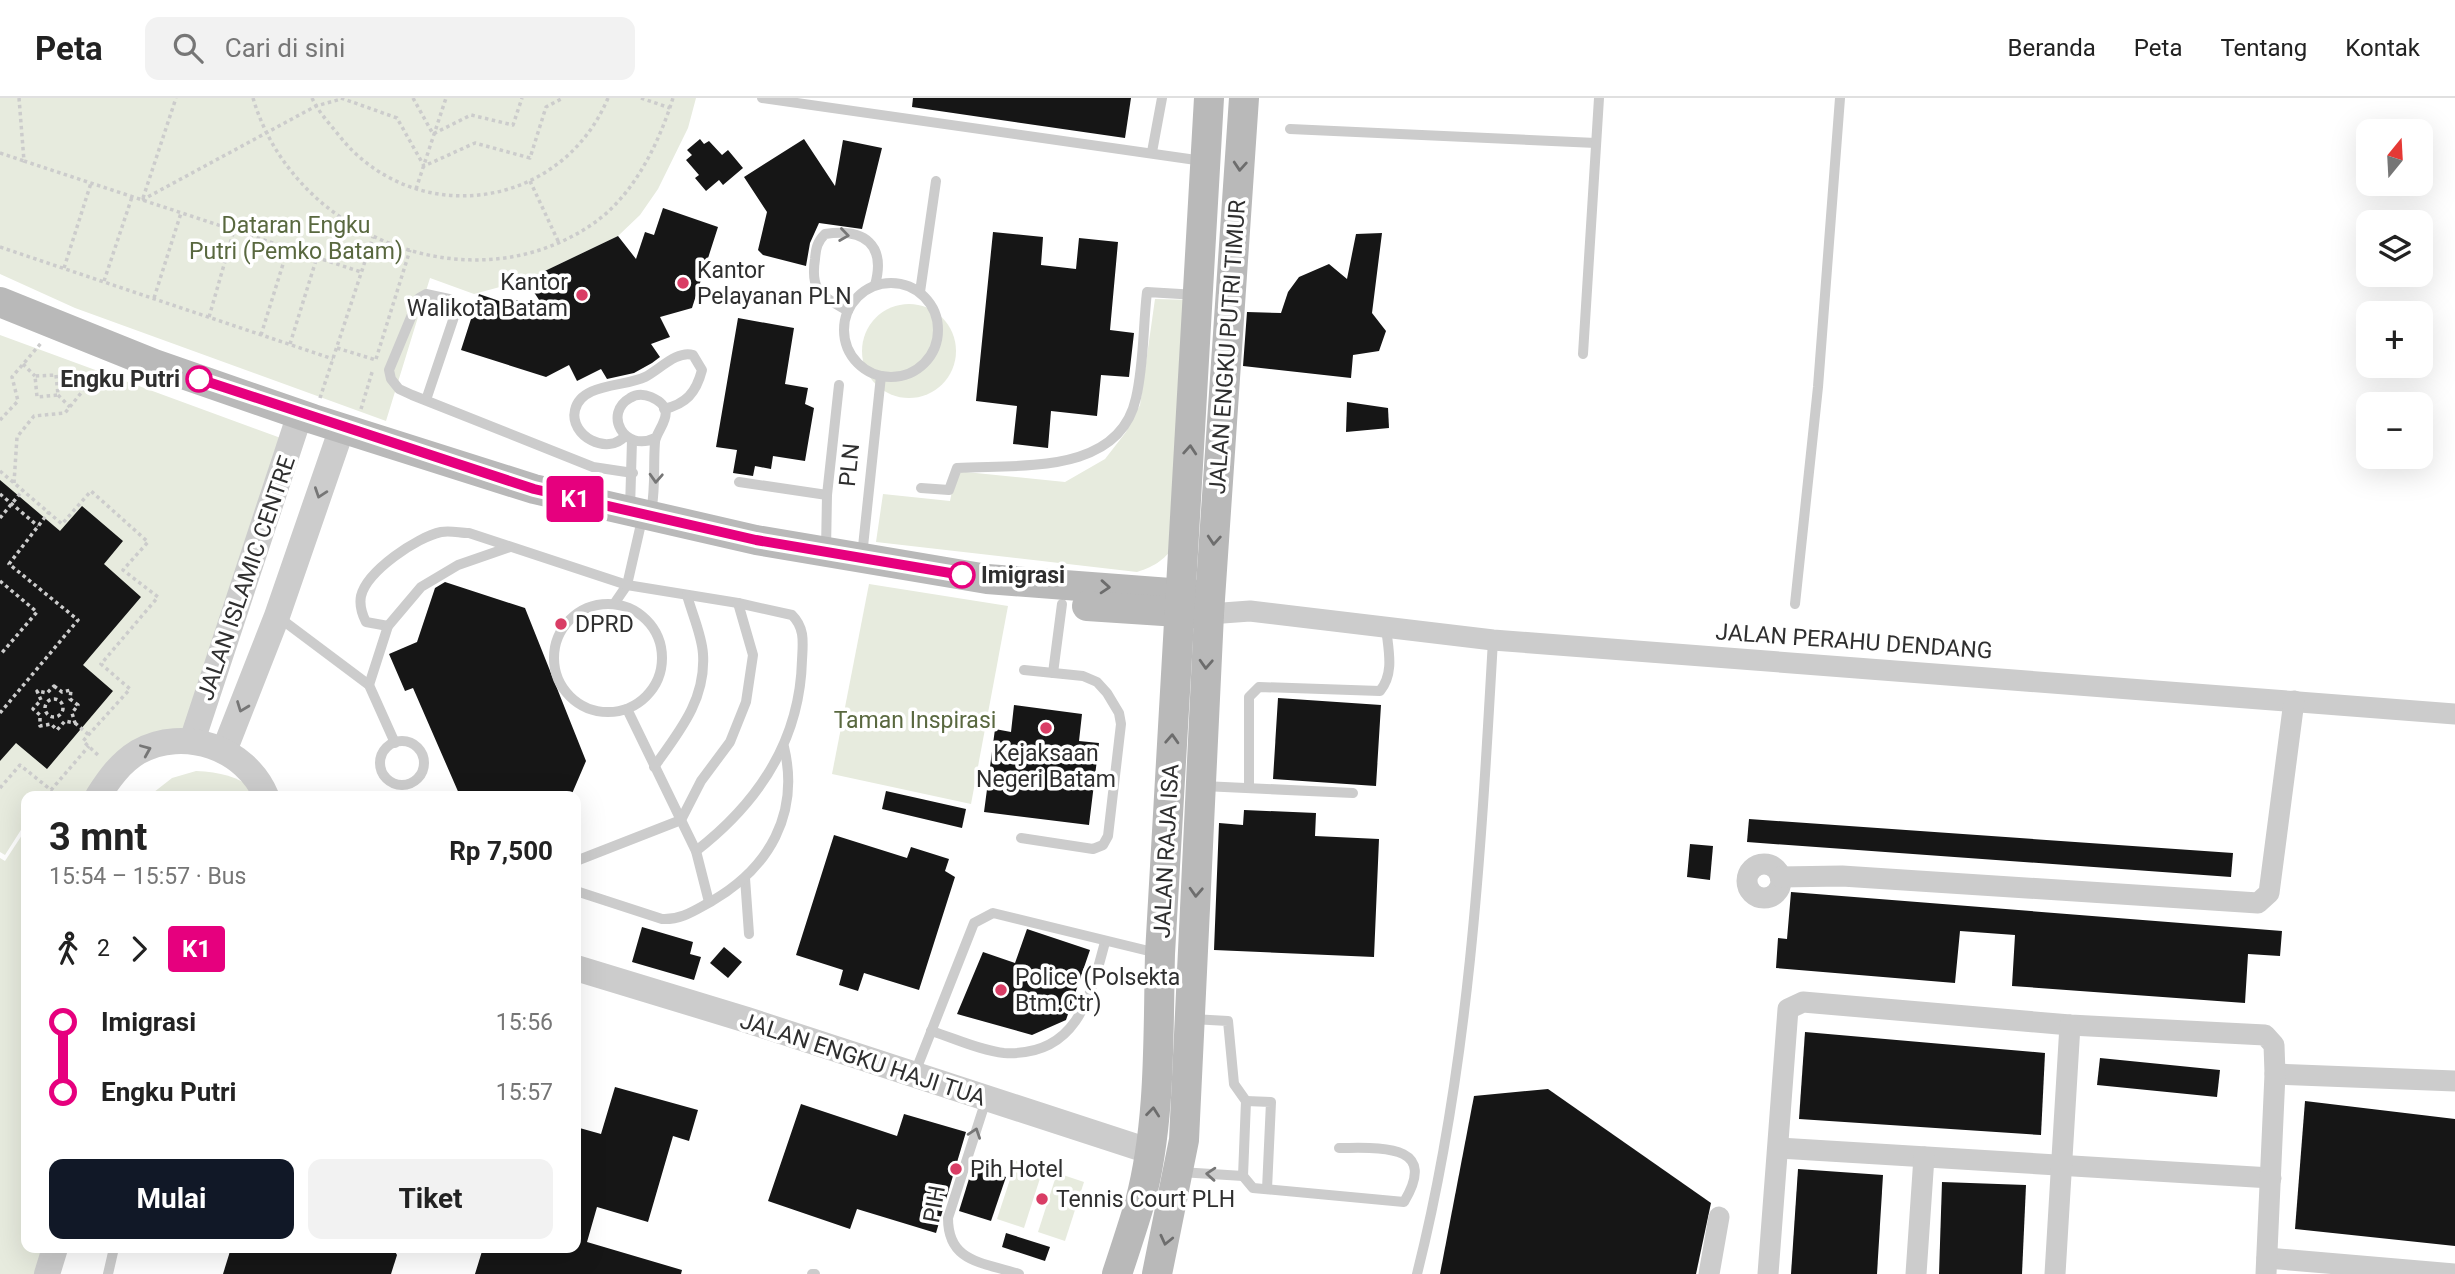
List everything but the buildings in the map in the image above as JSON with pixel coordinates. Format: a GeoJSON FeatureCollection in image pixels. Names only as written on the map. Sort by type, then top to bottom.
{"type":"FeatureCollection","features":[{"type":"Feature","properties":{"kind":"main road","name":"JALAN ENGKU PUTRI TIMUR"},"geometry":{"type":"LineString","coordinates":[[1195,604],[1199,295],[1209,98]]}},
{"type":"Feature","properties":{"kind":"main road","name":"JALAN ENGKU PUTRI TIMUR"},"geometry":{"type":"LineString","coordinates":[[1195,604],[1244,98]]}},
{"type":"Feature","properties":{"kind":"main road"},"geometry":{"type":"LineString","coordinates":[[0,302],[515,502],[640,519],[987,579],[1195,604]]}},
{"type":"Feature","properties":{"kind":"main road"},"geometry":{"type":"LineString","coordinates":[[0,323],[104,364],[303,421]]}},
{"type":"Feature","properties":{"kind":"main road"},"geometry":{"type":"LineString","coordinates":[[640,519],[799,566],[956,593],[1062,604],[1195,604]]}},
{"type":"Feature","properties":{"kind":"main road","name":"JALAN RAJA ISA"},"geometry":{"type":"LineString","coordinates":[[1157,1274],[1184,1140],[1200,786],[1195,604]]}},
{"type":"Feature","properties":{"kind":"main road","name":"JALAN RAJA ISA"},"geometry":{"type":"LineString","coordinates":[[1116,1274],[1140,1200],[1149,1151],[1158,1062],[1160,954],[1195,604]]}},
{"type":"Feature","properties":{"kind":"street","name":"JALAN ISLAMIC CENTRE"},"geometry":{"type":"LineString","coordinates":[[192,741],[303,421]]}},
{"type":"Feature","properties":{"kind":"street","name":"JALAN ISLAMIC CENTRE"},"geometry":{"type":"LineString","coordinates":[[224,751],[344,436]]}},
{"type":"Feature","properties":{"kind":"street","name":"JALAN PERAHU DENDANG"},"geometry":{"type":"LineString","coordinates":[[1195,604],[1493,640],[2455,714]]}},
{"type":"Feature","properties":{"kind":"street"},"geometry":{"type":"LineString","coordinates":[[1780,877],[1842,876],[2258,903],[2269,893],[2294,702]]}},
{"type":"Feature","properties":{"kind":"street"},"geometry":{"type":"LineString","coordinates":[[101,791],[114,771],[138,752],[166,742],[192,741],[224,751],[246,766],[263,791]]}},
{"type":"Feature","properties":{"kind":"street","name":"JALAN ENGKU HAJI TUA"},"geometry":{"type":"LineString","coordinates":[[581,970],[1149,1151]]}},
{"type":"Feature","properties":{"kind":"street"},"geometry":{"type":"LineString","coordinates":[[1769,1274],[1788,1009],[1802,1002],[2070,1026],[2257,1032],[2274,1045],[2267,1266],[2455,1274]]}},
{"type":"Feature","properties":{"kind":"street"},"geometry":{"type":"LineString","coordinates":[[2055,1274],[2070,1026]]}},
{"type":"Feature","properties":{"kind":"street"},"geometry":{"type":"LineString","coordinates":[[2275,1074],[2455,1081]]}},
{"type":"Feature","properties":{"kind":"street"},"geometry":{"type":"LineString","coordinates":[[1779,1148],[2271,1178]]}},
{"type":"Feature","properties":{"kind":"street"},"geometry":{"type":"LineString","coordinates":[[1916,1274],[1924,1157]]}},
{"type":"Feature","properties":{"kind":"street"},"geometry":{"type":"LineString","coordinates":[[1709,1274],[1719,1217]]}},
{"type":"Feature","properties":{"kind":"street"},"geometry":{"type":"LineString","coordinates":[[47,1274],[53,1253]]}},
{"type":"Feature","properties":{"kind":"lane"},"geometry":{"type":"LineString","coordinates":[[762,98],[1152,152],[1205,162]]}},
{"type":"Feature","properties":{"kind":"lane"},"geometry":{"type":"LineString","coordinates":[[1152,152],[1162,98]]}},
{"type":"Feature","properties":{"kind":"lane"},"geometry":{"type":"LineString","coordinates":[[1583,354],[1600,98]]}},
{"type":"Feature","properties":{"kind":"lane"},"geometry":{"type":"LineString","coordinates":[[1795,604],[1819,374],[1840,98]]}},
{"type":"Feature","properties":{"kind":"lane"},"geometry":{"type":"LineString","coordinates":[[1290,129],[1596,144]]}},
{"type":"Feature","properties":{"kind":"lane"},"geometry":{"type":"LineString","coordinates":[[920,292],[936,181]]}},
{"type":"Feature","properties":{"kind":"lane"},"geometry":{"type":"LineString","coordinates":[[848,311],[818,292],[812,279],[817,242],[825,234],[852,235],[867,241],[876,249],[880,267],[876,285]]}},
{"type":"Feature","properties":{"kind":"lane"},"geometry":{"type":"LineString","coordinates":[[891,282],[920,292],[931,304],[939,335],[934,350],[925,363],[912,373],[897,377],[866,371],[846,348],[843,332],[848,311],[862,292],[876,285],[891,282]]}},
{"type":"Feature","properties":{"kind":"lane"},"geometry":{"type":"LineString","coordinates":[[921,488],[949,490],[957,468],[1067,461],[1102,447],[1125,424],[1136,400],[1147,292],[1199,295]]}},
{"type":"Feature","properties":{"kind":"lane"},"geometry":{"type":"LineString","coordinates":[[426,400],[454,317],[454,305],[449,299],[426,293],[419,298],[389,370],[391,379],[399,389],[426,400],[593,467],[633,472]]}},
{"type":"Feature","properties":{"kind":"lane"},"geometry":{"type":"LineString","coordinates":[[640,519],[629,438],[618,422],[618,415],[631,397],[639,395],[653,398],[664,409],[665,425],[655,438],[648,442],[629,438],[604,446],[578,429],[575,408],[584,395],[636,381],[689,353],[696,356],[702,370],[696,387],[683,403],[664,409]]}},
{"type":"Feature","properties":{"kind":"lane","name":"PLN"},"geometry":{"type":"LineString","coordinates":[[862,559],[881,376]]}},
{"type":"Feature","properties":{"kind":"lane"},"geometry":{"type":"LineString","coordinates":[[826,553],[827,495],[839,385]]}},
{"type":"Feature","properties":{"kind":"lane"},"geometry":{"type":"LineString","coordinates":[[614,604],[627,585],[640,519],[656,484],[655,438]]}},
{"type":"Feature","properties":{"kind":"lane"},"geometry":{"type":"LineString","coordinates":[[739,482],[827,495]]}},
{"type":"Feature","properties":{"kind":"lane"},"geometry":{"type":"LineString","coordinates":[[388,626],[366,622],[360,610],[361,596],[366,584],[397,554],[420,539],[443,531],[469,533],[627,585],[738,603],[792,615],[803,629],[800,695],[784,747],[747,806],[696,851]]}},
{"type":"Feature","properties":{"kind":"lane"},"geometry":{"type":"LineString","coordinates":[[369,685],[388,626],[421,587],[439,575],[510,547]]}},
{"type":"Feature","properties":{"kind":"lane"},"geometry":{"type":"LineString","coordinates":[[654,767],[686,723],[700,692],[703,653],[687,595]]}},
{"type":"Feature","properties":{"kind":"lane"},"geometry":{"type":"LineString","coordinates":[[581,860],[681,820],[701,781],[730,742],[746,702],[753,655],[738,603]]}},
{"type":"Feature","properties":{"kind":"lane"},"geometry":{"type":"LineString","coordinates":[[614,604],[631,609],[647,620],[657,634],[663,652],[662,670],[655,687],[642,701],[627,709],[610,712],[593,710],[577,702],[561,683],[554,658],[557,640],[565,625],[579,613],[595,606],[614,604]]}},
{"type":"Feature","properties":{"kind":"lane"},"geometry":{"type":"LineString","coordinates":[[1053,673],[1062,604]]}},
{"type":"Feature","properties":{"kind":"lane"},"geometry":{"type":"LineString","coordinates":[[277,616],[369,685],[395,743]]}},
{"type":"Feature","properties":{"kind":"lane"},"geometry":{"type":"LineString","coordinates":[[1249,788],[1249,696],[1253,690],[1259,687],[1380,691],[1388,678],[1386,627]]}},
{"type":"Feature","properties":{"kind":"lane"},"geometry":{"type":"LineString","coordinates":[[1417,1274],[1436,1199],[1453,1094],[1481,842],[1493,640]]}},
{"type":"Feature","properties":{"kind":"lane"},"geometry":{"type":"LineString","coordinates":[[1021,838],[1093,849],[1103,845],[1108,836],[1121,724],[1119,713],[1097,682],[1083,676],[1024,670]]}},
{"type":"Feature","properties":{"kind":"lane"},"geometry":{"type":"LineString","coordinates":[[627,709],[696,851],[709,902]]}},
{"type":"Feature","properties":{"kind":"lane"},"geometry":{"type":"LineString","coordinates":[[395,743],[414,744],[423,756],[423,771],[408,784],[388,780],[381,768],[382,755],[395,743]]}},
{"type":"Feature","properties":{"kind":"lane"},"geometry":{"type":"LineString","coordinates":[[581,893],[662,919],[682,918],[745,878],[764,858],[778,829],[789,786],[784,747]]}},
{"type":"Feature","properties":{"kind":"lane"},"geometry":{"type":"LineString","coordinates":[[408,784],[411,791]]}},
{"type":"Feature","properties":{"kind":"lane"},"geometry":{"type":"LineString","coordinates":[[1200,786],[1353,793]]}},
{"type":"Feature","properties":{"kind":"lane"},"geometry":{"type":"LineString","coordinates":[[745,878],[749,934]]}},
{"type":"Feature","properties":{"kind":"lane"},"geometry":{"type":"LineString","coordinates":[[914,1075],[974,923],[980,918],[993,913],[1160,954]]}},
{"type":"Feature","properties":{"kind":"lane"},"geometry":{"type":"LineString","coordinates":[[931,1031],[1003,1053],[1040,1049],[1069,1032],[1092,989],[1105,942]]}},
{"type":"Feature","properties":{"kind":"lane"},"geometry":{"type":"LineString","coordinates":[[1189,1019],[1228,1021],[1234,1084],[1246,1101],[1243,1176],[1253,1188],[1405,1202],[1415,1181],[1415,1170],[1412,1160],[1402,1151],[1339,1148]]}},
{"type":"Feature","properties":{"kind":"lane","name":"PIH"},"geometry":{"type":"LineString","coordinates":[[986,1100],[948,1218],[948,1233],[953,1248],[966,1256],[1019,1274]]}},
{"type":"Feature","properties":{"kind":"lane"},"geometry":{"type":"LineString","coordinates":[[1246,1101],[1270,1102],[1267,1189]]}},
{"type":"Feature","properties":{"kind":"lane"},"geometry":{"type":"LineString","coordinates":[[1178,1172],[1243,1176]]}},
{"type":"Feature","properties":{"kind":"lane"},"geometry":{"type":"LineString","coordinates":[[108,1274],[113,1253]]}},
{"type":"Feature","properties":{"kind":"path"},"geometry":{"type":"LineString","coordinates":[[19,98],[24,160]]}},
{"type":"Feature","properties":{"kind":"path"},"geometry":{"type":"LineString","coordinates":[[142,200],[176,98]]}},
{"type":"Feature","properties":{"kind":"path"},"geometry":{"type":"LineString","coordinates":[[253,98],[280,158],[312,196],[351,226],[410,250],[469,261],[520,257],[559,243],[595,222],[634,182],[673,98]]}},
{"type":"Feature","properties":{"kind":"path"},"geometry":{"type":"LineString","coordinates":[[313,98],[316,106],[354,156],[376,172],[416,190],[452,196],[478,196],[530,181],[572,152],[589,133],[608,98]]}},
{"type":"Feature","properties":{"kind":"path"},"geometry":{"type":"LineString","coordinates":[[413,98],[433,134]]}},
{"type":"Feature","properties":{"kind":"path"},"geometry":{"type":"LineString","coordinates":[[416,190],[446,98]]}},
{"type":"Feature","properties":{"kind":"path"},"geometry":{"type":"LineString","coordinates":[[433,134],[471,115],[513,125],[522,98]]}},
{"type":"Feature","properties":{"kind":"path"},"geometry":{"type":"LineString","coordinates":[[424,166],[475,143],[530,158],[546,107],[563,98]]}},
{"type":"Feature","properties":{"kind":"path"},"geometry":{"type":"LineString","coordinates":[[641,98],[670,108]]}},
{"type":"Feature","properties":{"kind":"path"},"geometry":{"type":"LineString","coordinates":[[142,200],[316,106],[341,99],[397,118],[424,166]]}},
{"type":"Feature","properties":{"kind":"path"},"geometry":{"type":"LineString","coordinates":[[0,153],[360,272]]}},
{"type":"Feature","properties":{"kind":"path"},"geometry":{"type":"LineString","coordinates":[[530,181],[559,243]]}},
{"type":"Feature","properties":{"kind":"path"},"geometry":{"type":"LineString","coordinates":[[64,268],[91,183]]}},
{"type":"Feature","properties":{"kind":"path"},"geometry":{"type":"LineString","coordinates":[[104,282],[132,197]]}},
{"type":"Feature","properties":{"kind":"path"},"geometry":{"type":"LineString","coordinates":[[153,299],[181,213]]}},
{"type":"Feature","properties":{"kind":"path"},"geometry":{"type":"LineString","coordinates":[[209,317],[234,230]]}},
{"type":"Feature","properties":{"kind":"path"},"geometry":{"type":"LineString","coordinates":[[303,421],[333,359],[373,237]]}},
{"type":"Feature","properties":{"kind":"path"},"geometry":{"type":"LineString","coordinates":[[0,247],[333,359]]}},
{"type":"Feature","properties":{"kind":"path"},"geometry":{"type":"LineString","coordinates":[[261,334],[288,248]]}},
{"type":"Feature","properties":{"kind":"path"},"geometry":{"type":"LineString","coordinates":[[344,436],[376,360],[410,250]]}},
{"type":"Feature","properties":{"kind":"path"},"geometry":{"type":"LineString","coordinates":[[290,344],[317,257]]}},
{"type":"Feature","properties":{"kind":"path"},"geometry":{"type":"LineString","coordinates":[[0,420],[18,401],[12,377],[43,341]]}},
{"type":"Feature","properties":{"kind":"path"},"geometry":{"type":"LineString","coordinates":[[337,348],[376,360]]}},
{"type":"Feature","properties":{"kind":"path"},"geometry":{"type":"LineString","coordinates":[[23,364],[35,376],[37,397],[58,395]]}},
{"type":"Feature","properties":{"kind":"path"},"geometry":{"type":"LineString","coordinates":[[14,483],[16,437],[34,416],[65,413],[104,364]]}},
{"type":"Feature","properties":{"kind":"path"},"geometry":{"type":"LineString","coordinates":[[35,376],[56,374],[58,395],[70,407]]}},
{"type":"Feature","properties":{"kind":"path"},"geometry":{"type":"LineString","coordinates":[[0,471],[62,524],[91,491],[148,542],[123,570],[158,597],[101,664],[130,689],[83,741],[114,771]]}},
{"type":"Feature","properties":{"kind":"path"},"geometry":{"type":"LineString","coordinates":[[0,518],[23,490]]}},
{"type":"Feature","properties":{"kind":"path"},"geometry":{"type":"LineString","coordinates":[[0,495],[38,526]]}},
{"type":"Feature","properties":{"kind":"path"},"geometry":{"type":"LineString","coordinates":[[0,713],[78,620],[9,564],[49,513]]}},
{"type":"Feature","properties":{"kind":"path"},"geometry":{"type":"LineString","coordinates":[[0,581],[37,612],[0,655]]}},
{"type":"Feature","properties":{"kind":"path"},"geometry":{"type":"LineString","coordinates":[[47,693],[54,686],[62,692],[71,690],[70,699]]}},
{"type":"Feature","properties":{"kind":"path"},"geometry":{"type":"LineString","coordinates":[[62,704],[51,700],[47,693],[37,691],[41,700],[33,709],[40,715],[40,726],[51,724],[57,730],[65,721]]}},
{"type":"Feature","properties":{"kind":"path"},"geometry":{"type":"LineString","coordinates":[[70,699],[78,705],[72,713],[75,723]]}},
{"type":"Feature","properties":{"kind":"path"},"geometry":{"type":"LineString","coordinates":[[62,704],[70,699]]}},
{"type":"Feature","properties":{"kind":"path"},"geometry":{"type":"LineString","coordinates":[[46,712],[46,706],[51,700]]}},
{"type":"Feature","properties":{"kind":"path"},"geometry":{"type":"LineString","coordinates":[[46,712],[52,717],[59,715],[63,710],[62,704]]}},
{"type":"Feature","properties":{"kind":"path"},"geometry":{"type":"LineString","coordinates":[[40,715],[46,712]]}},
{"type":"Feature","properties":{"kind":"path"},"geometry":{"type":"LineString","coordinates":[[59,715],[65,721],[75,723],[89,735]]}},
{"type":"Feature","properties":{"kind":"path"},"geometry":{"type":"LineString","coordinates":[[0,788],[20,765],[51,790],[89,746]]}},
{"type":"Feature","properties":{"kind":"green space","name":"Dataran Engku Putri (Pemko Batam)"},"geometry":{"type":"Polygon","coordinates":[[[0,98],[696,98],[688,128],[658,189],[640,215],[618,236],[526,280],[474,294],[430,278],[386,421],[75,308],[0,274],[0,98]]]}},
{"type":"Feature","properties":{"kind":"green space"},"geometry":{"type":"Polygon","coordinates":[[[1155,299],[1194,300],[1177,543],[1164,558],[1137,572],[876,542],[883,494],[950,501],[956,471],[1065,482],[1105,459],[1126,432],[1140,405],[1155,299]]]}},
{"type":"Feature","properties":{"kind":"green space"},"geometry":{"type":"Polygon","coordinates":[[[909,304],[927,307],[942,318],[953,333],[956,351],[953,369],[942,384],[927,395],[909,398],[891,395],[876,384],[865,369],[862,351],[865,333],[876,318],[891,307],[909,304]]]}},
{"type":"Feature","properties":{"kind":"green space"},"geometry":{"type":"Polygon","coordinates":[[[0,335],[289,441],[192,731],[102,791],[21,791],[21,830],[5,855],[0,852],[0,335]]]}},
{"type":"Feature","properties":{"kind":"green space","name":"Taman Inspirasi"},"geometry":{"type":"Polygon","coordinates":[[[869,584],[1008,606],[971,804],[832,774],[869,584]]]}},
{"type":"Feature","properties":{"kind":"green space"},"geometry":{"type":"Polygon","coordinates":[[[196,771],[215,773],[232,777],[257,791],[155,791],[172,778],[196,771]]]}},
{"type":"Feature","properties":{"kind":"green space"},"geometry":{"type":"Polygon","coordinates":[[[21,837],[21,1253],[62,1253],[55,1274],[0,1274],[0,858],[5,861],[21,837]]]}},
{"type":"Feature","properties":{"kind":"green space"},"geometry":{"type":"Polygon","coordinates":[[[1016,1161],[1043,1169],[1024,1228],[997,1219],[1016,1161]]]}},
{"type":"Feature","properties":{"kind":"green space"},"geometry":{"type":"Polygon","coordinates":[[[1057,1173],[1084,1182],[1065,1241],[1038,1232],[1057,1173]]]}},
{"type":"Feature","properties":{"kind":"bus line","name":"K1"},"geometry":{"type":"LineString","coordinates":[[199,379],[328,424],[534,489],[756,540],[962,575]]}},
{"type":"Feature","properties":{"kind":"place","name":"Kantor Pelayanan PLN"},"geometry":{"type":"Point","coordinates":[683,283]}},
{"type":"Feature","properties":{"kind":"place","name":"Kantor Walikota Batam"},"geometry":{"type":"Point","coordinates":[582,295]}},
{"type":"Feature","properties":{"kind":"place","name":"Engku Putri"},"geometry":{"type":"Point","coordinates":[199,379]}},
{"type":"Feature","properties":{"kind":"place","name":"Imigrasi"},"geometry":{"type":"Point","coordinates":[962,575]}},
{"type":"Feature","properties":{"kind":"place","name":"DPRD"},"geometry":{"type":"Point","coordinates":[561,624]}},
{"type":"Feature","properties":{"kind":"place","name":"Kejaksaan Negeri Batam"},"geometry":{"type":"Point","coordinates":[1046,728]}},
{"type":"Feature","properties":{"kind":"place","name":"Police (Polsekta Btm.Ctr)"},"geometry":{"type":"Point","coordinates":[1001,990]}},
{"type":"Feature","properties":{"kind":"place","name":"Pih Hotel"},"geometry":{"type":"Point","coordinates":[956,1169]}},
{"type":"Feature","properties":{"kind":"place","name":"Tennis Court PLH"},"geometry":{"type":"Point","coordinates":[1042,1199]}}]}
